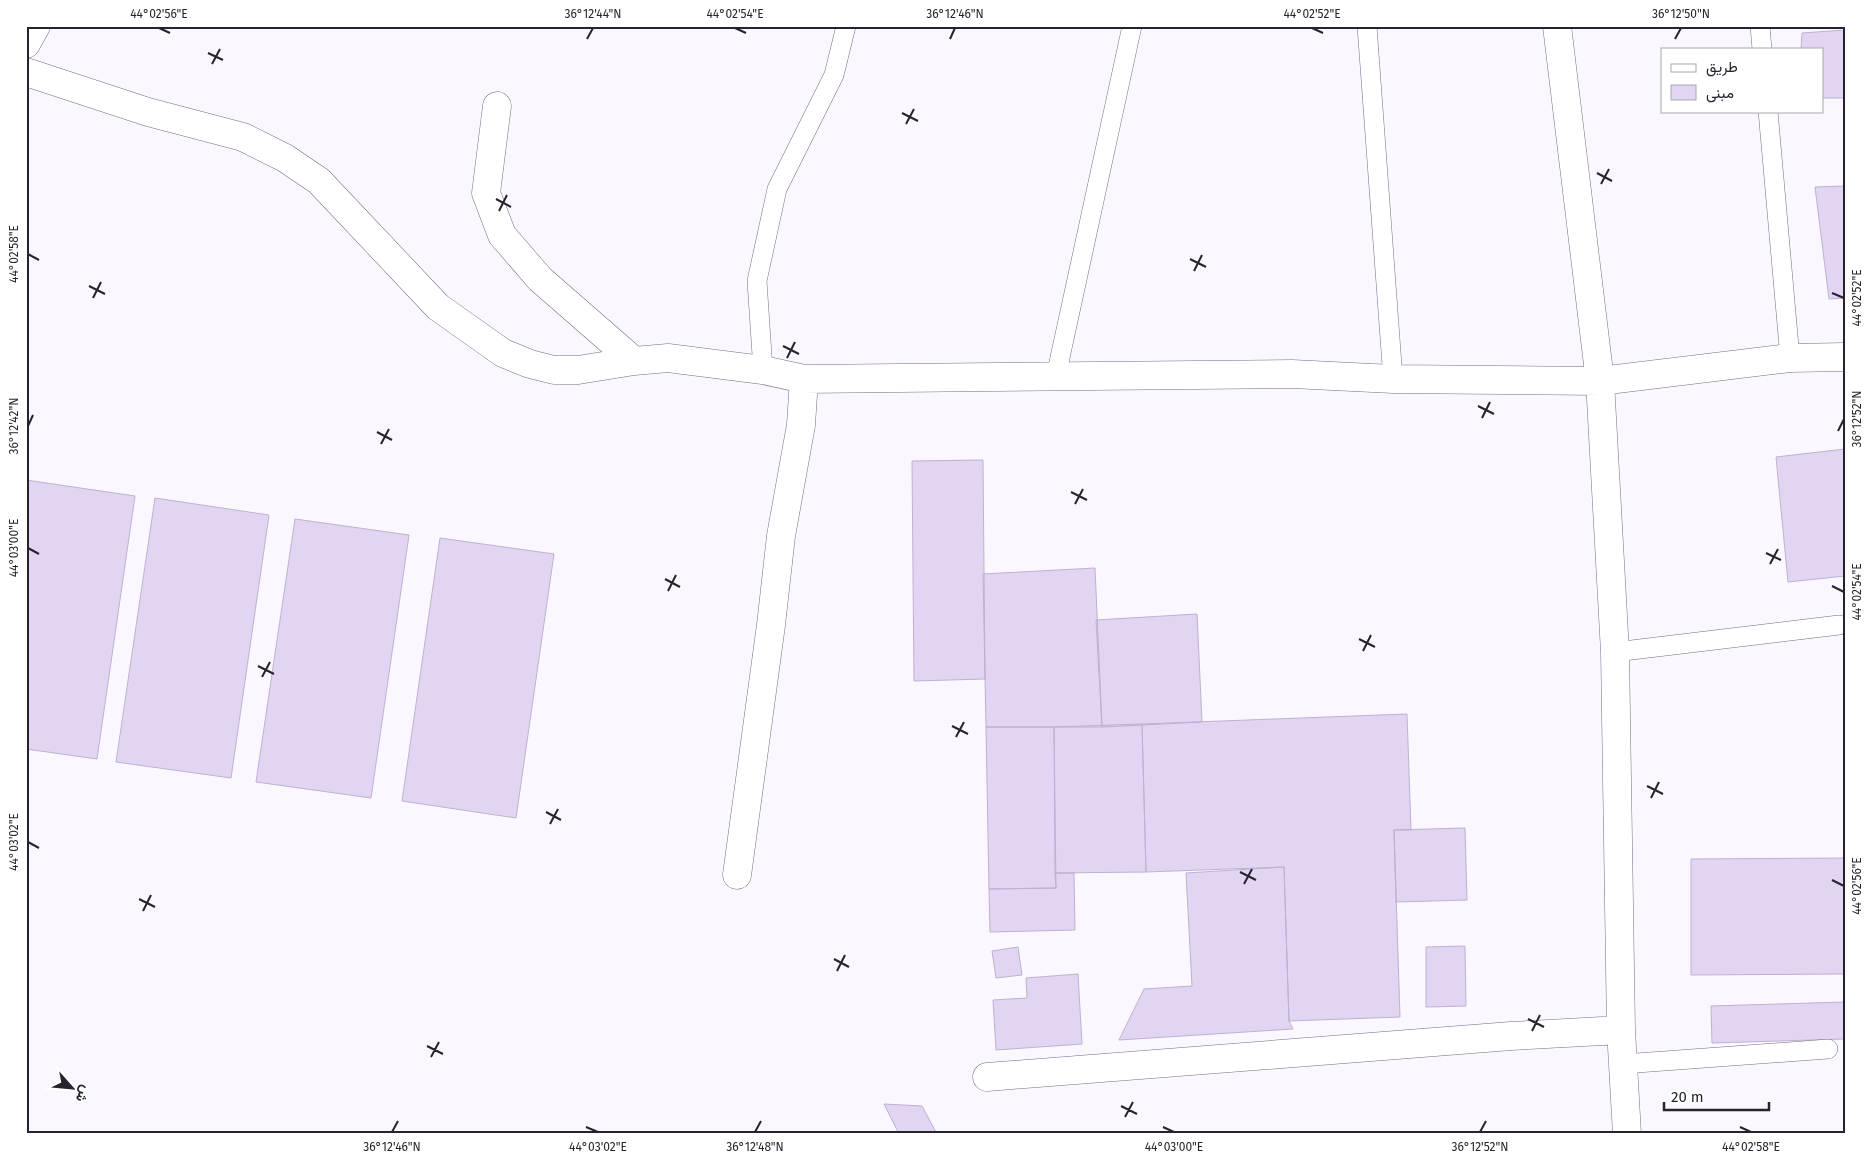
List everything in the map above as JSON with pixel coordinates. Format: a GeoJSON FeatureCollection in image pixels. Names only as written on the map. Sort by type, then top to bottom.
{"type":"FeatureCollection","features":[{"type":"Feature","properties":{"kind":"street"},"geometry":{"type":"LineString","coordinates":[[26,44],[36,26]]}},
{"type":"Feature","properties":{"kind":"street"},"geometry":{"type":"LineString","coordinates":[[1557,26],[1600,381],[1615,652],[1621,1030],[1627,1134]]}},
{"type":"Feature","properties":{"kind":"street"},"geometry":{"type":"LineString","coordinates":[[26,72],[148,112],[243,137],[285,158],[319,182],[438,307],[503,353],[530,364],[554,370],[578,370],[634,361],[668,358],[763,370],[804,380],[1292,374],[1393,379],[1600,381],[1790,358],[1845,357]]}},
{"type":"Feature","properties":{"kind":"street"},"geometry":{"type":"LineString","coordinates":[[497,106],[486,193],[502,235],[540,279],[634,361]]}},
{"type":"Feature","properties":{"kind":"street"},"geometry":{"type":"LineString","coordinates":[[737,875],[781,536],[800,425],[804,380]]}},
{"type":"Feature","properties":{"kind":"street"},"geometry":{"type":"LineString","coordinates":[[987,1077],[1511,1036],[1621,1030]]}},
{"type":"Feature","properties":{"kind":"lane"},"geometry":{"type":"LineString","coordinates":[[763,370],[757,281],[776,190],[834,76],[846,26]]}},
{"type":"Feature","properties":{"kind":"lane"},"geometry":{"type":"LineString","coordinates":[[1056,376],[1132,26]]}},
{"type":"Feature","properties":{"kind":"lane"},"geometry":{"type":"LineString","coordinates":[[1367,26],[1393,379]]}},
{"type":"Feature","properties":{"kind":"lane"},"geometry":{"type":"LineString","coordinates":[[1760,26],[1762,48]]}},
{"type":"Feature","properties":{"kind":"lane"},"geometry":{"type":"LineString","coordinates":[[1768,112],[1790,358]]}},
{"type":"Feature","properties":{"kind":"lane"},"geometry":{"type":"LineString","coordinates":[[1615,652],[1839,625]]}},
{"type":"Feature","properties":{"kind":"lane"},"geometry":{"type":"LineString","coordinates":[[1623,1064],[1828,1049]]}},
{"type":"Feature","properties":{"kind":"building"},"geometry":{"type":"Polygon","coordinates":[[[1845,30],[1845,98],[1824,98],[1824,48],[1801,48],[1802,33],[1845,30]]]}},
{"type":"Feature","properties":{"kind":"building"},"geometry":{"type":"Polygon","coordinates":[[[1845,186],[1845,298],[1829,299],[1815,187],[1845,186]]]}},
{"type":"Feature","properties":{"kind":"building"},"geometry":{"type":"Polygon","coordinates":[[[1845,449],[1845,576],[1788,582],[1776,457],[1845,449]]]}},
{"type":"Feature","properties":{"kind":"building"},"geometry":{"type":"Polygon","coordinates":[[[983,460],[985,679],[914,681],[912,461],[983,460]]]}},
{"type":"Feature","properties":{"kind":"building"},"geometry":{"type":"Polygon","coordinates":[[[26,480],[135,496],[97,759],[26,749],[26,480]]]}},
{"type":"Feature","properties":{"kind":"building"},"geometry":{"type":"Polygon","coordinates":[[[155,498],[269,515],[231,778],[116,762],[155,498]]]}},
{"type":"Feature","properties":{"kind":"building"},"geometry":{"type":"Polygon","coordinates":[[[295,519],[409,535],[371,798],[256,782],[295,519]]]}},
{"type":"Feature","properties":{"kind":"building"},"geometry":{"type":"Polygon","coordinates":[[[440,538],[554,554],[516,818],[402,801],[440,538]]]}},
{"type":"Feature","properties":{"kind":"building"},"geometry":{"type":"Polygon","coordinates":[[[1095,568],[1102,727],[986,727],[983,574],[1095,568]]]}},
{"type":"Feature","properties":{"kind":"building"},"geometry":{"type":"Polygon","coordinates":[[[1197,614],[1202,722],[1102,727],[1096,620],[1197,614]]]}},
{"type":"Feature","properties":{"kind":"building"},"geometry":{"type":"Polygon","coordinates":[[[1407,714],[1411,830],[1394,830],[1400,1017],[1289,1021],[1284,867],[1146,872],[1142,724],[1407,714]]]}},
{"type":"Feature","properties":{"kind":"building"},"geometry":{"type":"Polygon","coordinates":[[[1142,724],[1146,872],[1055,873],[1054,727],[1142,724]]]}},
{"type":"Feature","properties":{"kind":"building"},"geometry":{"type":"Polygon","coordinates":[[[986,727],[1054,727],[1056,888],[989,889],[986,727]]]}},
{"type":"Feature","properties":{"kind":"building"},"geometry":{"type":"Polygon","coordinates":[[[1465,828],[1467,900],[1396,902],[1394,830],[1465,828]]]}},
{"type":"Feature","properties":{"kind":"building"},"geometry":{"type":"Polygon","coordinates":[[[1845,858],[1845,974],[1691,975],[1691,859],[1845,858]]]}},
{"type":"Feature","properties":{"kind":"building"},"geometry":{"type":"Polygon","coordinates":[[[1284,867],[1289,1021],[1293,1029],[1119,1040],[1144,989],[1192,986],[1186,873],[1284,867]]]}},
{"type":"Feature","properties":{"kind":"building"},"geometry":{"type":"Polygon","coordinates":[[[1055,873],[1074,873],[1075,930],[990,932],[989,889],[1056,888],[1055,873]]]}},
{"type":"Feature","properties":{"kind":"building"},"geometry":{"type":"Polygon","coordinates":[[[1465,946],[1466,1006],[1426,1007],[1426,947],[1465,946]]]}},
{"type":"Feature","properties":{"kind":"building"},"geometry":{"type":"Polygon","coordinates":[[[1018,947],[1022,975],[996,978],[992,951],[1018,947]]]}},
{"type":"Feature","properties":{"kind":"building"},"geometry":{"type":"Polygon","coordinates":[[[1078,974],[1082,1044],[996,1050],[993,1000],[1027,998],[1026,978],[1078,974]]]}},
{"type":"Feature","properties":{"kind":"building"},"geometry":{"type":"Polygon","coordinates":[[[1845,1002],[1845,1039],[1712,1043],[1711,1006],[1845,1002]]]}},
{"type":"Feature","properties":{"kind":"building"},"geometry":{"type":"Polygon","coordinates":[[[884,1104],[922,1106],[937,1134],[899,1134],[884,1104]]]}},
{"type":"Feature","properties":{"kind":"building"},"geometry":{"type":"Polygon","coordinates":[[[1829,1132],[1845,1132],[1845,1134],[1829,1134],[1829,1132]]]}}]}
